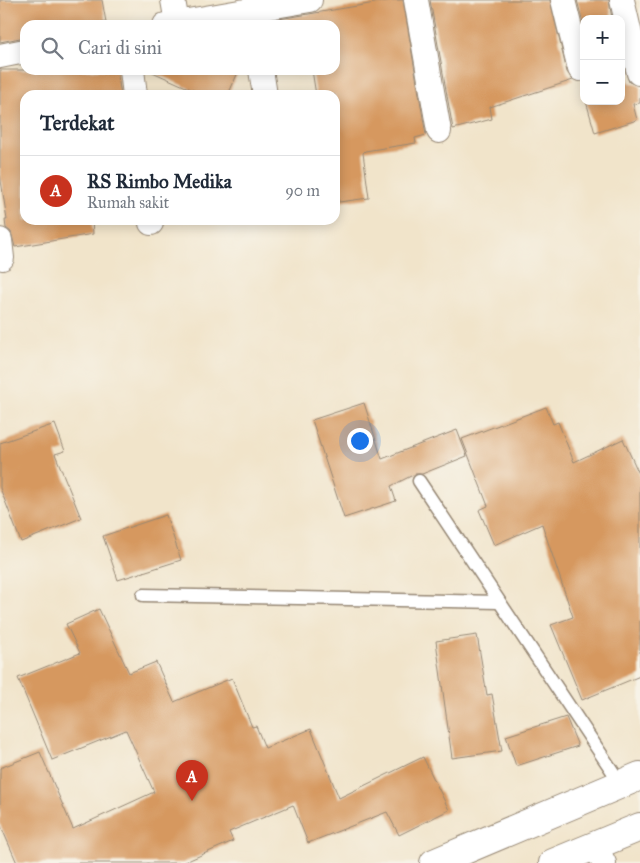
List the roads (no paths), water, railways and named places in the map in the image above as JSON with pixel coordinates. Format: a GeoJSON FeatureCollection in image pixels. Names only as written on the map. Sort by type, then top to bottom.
{"type":"FeatureCollection","features":[{"type":"Feature","properties":{"kind":"main road"},"geometry":{"type":"LineString","coordinates":[[434,863],[631,780]]}},
{"type":"Feature","properties":{"kind":"main road"},"geometry":{"type":"LineString","coordinates":[[554,863],[599,854],[640,827]]}},
{"type":"Feature","properties":{"kind":"street"},"geometry":{"type":"LineString","coordinates":[[172,16],[252,18],[310,0]]}},
{"type":"Feature","properties":{"kind":"street"},"geometry":{"type":"LineString","coordinates":[[416,0],[439,131]]}},
{"type":"Feature","properties":{"kind":"street"},"geometry":{"type":"LineString","coordinates":[[563,0],[580,69]]}},
{"type":"Feature","properties":{"kind":"street"},"geometry":{"type":"LineString","coordinates":[[622,0],[639,73]]}},
{"type":"Feature","properties":{"kind":"street"},"geometry":{"type":"LineString","coordinates":[[0,56],[20,52]]}},
{"type":"Feature","properties":{"kind":"street"},"geometry":{"type":"LineString","coordinates":[[133,75],[134,90]]}},
{"type":"Feature","properties":{"kind":"street"},"geometry":{"type":"LineString","coordinates":[[262,75],[264,90]]}},
{"type":"Feature","properties":{"kind":"lane"},"geometry":{"type":"LineString","coordinates":[[419,481],[499,602],[631,780]]}},
{"type":"Feature","properties":{"kind":"lane"},"geometry":{"type":"LineString","coordinates":[[143,595],[499,602]]}},
{"type":"Feature","properties":{"kind":"place","name":"RS Rimbo Medika"},"geometry":{"type":"Point","coordinates":[192,801]}}]}
